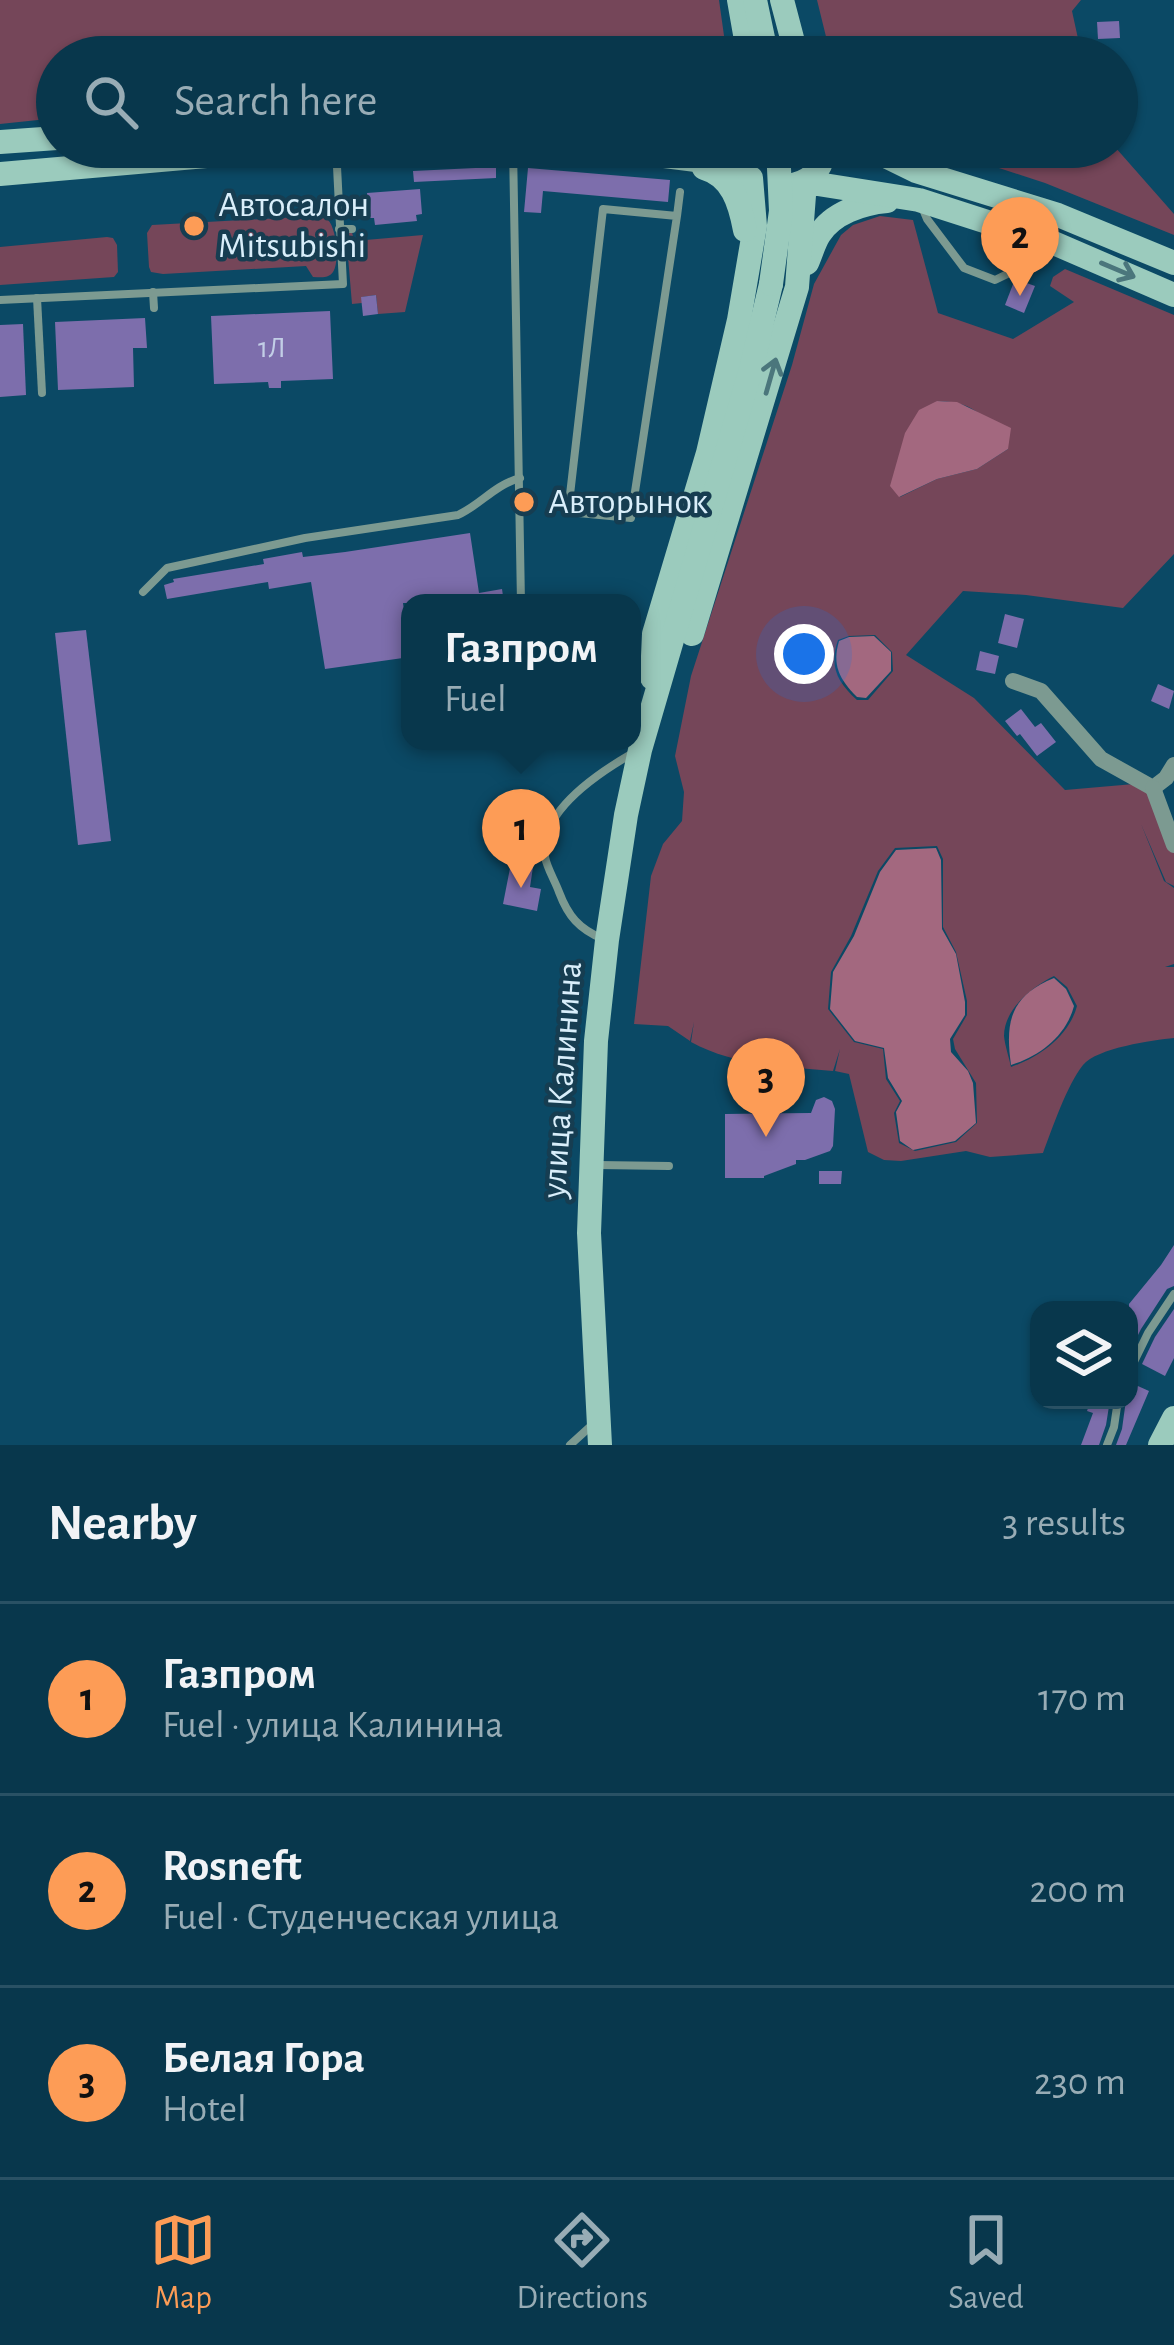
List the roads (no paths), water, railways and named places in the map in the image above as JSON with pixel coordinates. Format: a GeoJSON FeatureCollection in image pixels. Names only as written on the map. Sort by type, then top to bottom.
{"type":"FeatureCollection","features":[{"type":"Feature","properties":{"kind":"main road"},"geometry":{"type":"LineString","coordinates":[[739,0],[745,36]]}},
{"type":"Feature","properties":{"kind":"main road"},"geometry":{"type":"LineString","coordinates":[[755,0],[763,36]]}},
{"type":"Feature","properties":{"kind":"main road"},"geometry":{"type":"LineString","coordinates":[[782,0],[791,36]]}},
{"type":"Feature","properties":{"kind":"main road"},"geometry":{"type":"LineString","coordinates":[[0,142],[36,139]]}},
{"type":"Feature","properties":{"kind":"main road"},"geometry":{"type":"LineString","coordinates":[[0,174],[69,168]]}},
{"type":"Feature","properties":{"kind":"main road"},"geometry":{"type":"LineString","coordinates":[[702,168],[716,172],[730,185],[741,208],[746,234],[739,320]]}},
{"type":"Feature","properties":{"kind":"main road"},"geometry":{"type":"LineString","coordinates":[[729,168],[768,185],[805,182],[920,200],[1056,244],[1174,295]]}},
{"type":"Feature","properties":{"kind":"main road"},"geometry":{"type":"LineString","coordinates":[[649,724],[654,634],[708,453],[739,320],[755,226],[751,178],[744,168]]}},
{"type":"Feature","properties":{"kind":"main road"},"geometry":{"type":"LineString","coordinates":[[779,168],[784,286]]}},
{"type":"Feature","properties":{"kind":"main road"},"geometry":{"type":"LineString","coordinates":[[649,724],[751,369],[784,286],[805,182],[820,168]]}},
{"type":"Feature","properties":{"kind":"main road"},"geometry":{"type":"LineString","coordinates":[[910,168],[1058,215],[1174,263]]}},
{"type":"Feature","properties":{"kind":"main road"},"geometry":{"type":"LineString","coordinates":[[784,286],[820,232],[853,208],[920,200]]}},
{"type":"Feature","properties":{"kind":"main road","name":"улица Калинина"},"geometry":{"type":"LineString","coordinates":[[641,747],[649,724]]}},
{"type":"Feature","properties":{"kind":"main road","name":"улица Калинина"},"geometry":{"type":"LineString","coordinates":[[599,1433],[589,1232],[596,1041],[607,940],[640,750]]}},
{"type":"Feature","properties":{"kind":"main road"},"geometry":{"type":"LineString","coordinates":[[1160,1445],[1174,1418]]}},
{"type":"Feature","properties":{"kind":"street"},"geometry":{"type":"LineString","coordinates":[[1013,681],[1041,692],[1102,759],[1153,788],[1174,845]]}},
{"type":"Feature","properties":{"kind":"street"},"geometry":{"type":"LineString","coordinates":[[1153,788],[1174,765]]}},
{"type":"Feature","properties":{"kind":"lane"},"geometry":{"type":"LineString","coordinates":[[0,300],[343,284],[338,168]]}},
{"type":"Feature","properties":{"kind":"lane"},"geometry":{"type":"LineString","coordinates":[[513,168],[521,594]]}},
{"type":"Feature","properties":{"kind":"lane"},"geometry":{"type":"LineString","coordinates":[[677,216],[604,209],[568,512],[631,518],[677,216],[680,192]]}},
{"type":"Feature","properties":{"kind":"lane"},"geometry":{"type":"LineString","coordinates":[[920,200],[927,219],[964,268],[995,280],[1046,255],[1056,244]]}},
{"type":"Feature","properties":{"kind":"lane"},"geometry":{"type":"LineString","coordinates":[[339,229],[352,229]]}},
{"type":"Feature","properties":{"kind":"lane"},"geometry":{"type":"LineString","coordinates":[[178,291],[178,307]]}},
{"type":"Feature","properties":{"kind":"lane"},"geometry":{"type":"LineString","coordinates":[[153,292],[154,308]]}},
{"type":"Feature","properties":{"kind":"lane"},"geometry":{"type":"LineString","coordinates":[[37,298],[42,393]]}},
{"type":"Feature","properties":{"kind":"lane"},"geometry":{"type":"LineString","coordinates":[[143,592],[167,568],[305,538],[458,514],[501,484],[520,478]]}},
{"type":"Feature","properties":{"kind":"lane"},"geometry":{"type":"LineString","coordinates":[[607,940],[586,932],[567,913],[544,855],[550,824],[592,777],[640,750]]}},
{"type":"Feature","properties":{"kind":"lane"},"geometry":{"type":"LineString","coordinates":[[590,1165],[669,1166]]}},
{"type":"Feature","properties":{"kind":"lane"},"geometry":{"type":"LineString","coordinates":[[1138,1354],[1174,1294]]}},
{"type":"Feature","properties":{"kind":"lane"},"geometry":{"type":"LineString","coordinates":[[1107,1445],[1117,1409]]}},
{"type":"Feature","properties":{"kind":"lane"},"geometry":{"type":"LineString","coordinates":[[570,1445],[599,1433]]}},
{"type":"Feature","properties":{"kind":"place","name":"Автосалон Mitsubishi"},"geometry":{"type":"Point","coordinates":[194,226]}},
{"type":"Feature","properties":{"kind":"place","name":"Rosneft"},"geometry":{"type":"Point","coordinates":[1020,296]}},
{"type":"Feature","properties":{"kind":"place","name":"Авторынок"},"geometry":{"type":"Point","coordinates":[524,502]}},
{"type":"Feature","properties":{"kind":"place","name":"Газпром"},"geometry":{"type":"Point","coordinates":[521,888]}},
{"type":"Feature","properties":{"kind":"place","name":"Белая Гора"},"geometry":{"type":"Point","coordinates":[766,1137]}}]}
